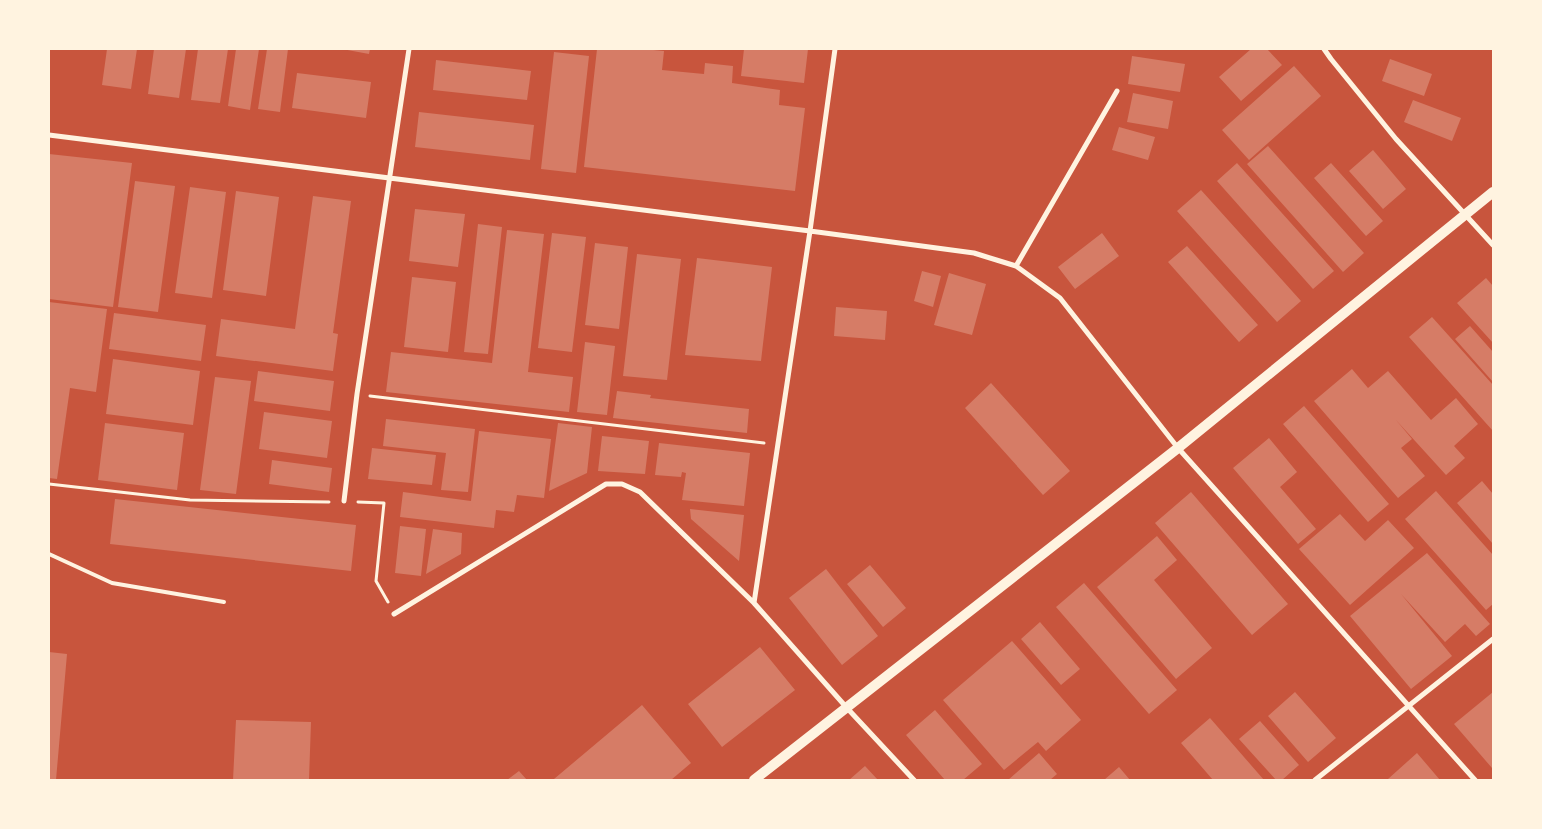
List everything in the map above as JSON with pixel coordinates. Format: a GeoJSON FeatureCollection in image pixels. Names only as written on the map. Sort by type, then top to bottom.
{"type":"FeatureCollection","features":[{"type":"Feature","properties":{"kind":"main road"},"geometry":{"type":"LineString","coordinates":[[754,780],[1178,448],[1493,192]]}},
{"type":"Feature","properties":{"kind":"street"},"geometry":{"type":"LineString","coordinates":[[344,501],[357,394],[409,49]]}},
{"type":"Feature","properties":{"kind":"street"},"geometry":{"type":"LineString","coordinates":[[754,603],[810,231],[835,49]]}},
{"type":"Feature","properties":{"kind":"street"},"geometry":{"type":"LineString","coordinates":[[1324,49],[1330,59],[1396,139],[1493,245]]}},
{"type":"Feature","properties":{"kind":"street"},"geometry":{"type":"LineString","coordinates":[[1016,266],[1117,91]]}},
{"type":"Feature","properties":{"kind":"street"},"geometry":{"type":"LineString","coordinates":[[49,135],[974,253],[1016,266],[1060,298],[1178,448],[1475,780]]}},
{"type":"Feature","properties":{"kind":"street"},"geometry":{"type":"LineString","coordinates":[[394,614],[606,484],[622,484],[640,492],[754,603],[914,780]]}},
{"type":"Feature","properties":{"kind":"street"},"geometry":{"type":"LineString","coordinates":[[1315,780],[1493,639]]}},
{"type":"Feature","properties":{"kind":"lane"},"geometry":{"type":"LineString","coordinates":[[49,554],[112,583],[224,602]]}},
{"type":"Feature","properties":{"kind":"path"},"geometry":{"type":"LineString","coordinates":[[357,394],[778,445]]}},
{"type":"Feature","properties":{"kind":"path"},"geometry":{"type":"LineString","coordinates":[[49,484],[190,500],[384,503],[376,581],[394,614]]}},
{"type":"Feature","properties":{"kind":"building"},"geometry":{"type":"Polygon","coordinates":[[[107,49],[137,49],[131,89],[102,85],[107,49]]]}},
{"type":"Feature","properties":{"kind":"building"},"geometry":{"type":"Polygon","coordinates":[[[154,49],[186,49],[179,98],[148,94],[154,49]]]}},
{"type":"Feature","properties":{"kind":"building"},"geometry":{"type":"Polygon","coordinates":[[[198,49],[228,49],[220,103],[191,100],[198,49]]]}},
{"type":"Feature","properties":{"kind":"building"},"geometry":{"type":"Polygon","coordinates":[[[236,49],[259,49],[250,110],[228,106],[236,49]]]}},
{"type":"Feature","properties":{"kind":"building"},"geometry":{"type":"Polygon","coordinates":[[[267,49],[288,49],[280,112],[258,109],[267,49]]]}},
{"type":"Feature","properties":{"kind":"building"},"geometry":{"type":"Polygon","coordinates":[[[342,49],[370,49],[369,54],[342,49]]]}},
{"type":"Feature","properties":{"kind":"building"},"geometry":{"type":"Polygon","coordinates":[[[597,49],[664,51],[662,70],[704,74],[705,63],[733,66],[732,83],[780,90],[779,105],[805,108],[795,191],[584,167],[597,49]]]}},
{"type":"Feature","properties":{"kind":"building"},"geometry":{"type":"Polygon","coordinates":[[[744,49],[808,49],[804,83],[741,76],[744,49]]]}},
{"type":"Feature","properties":{"kind":"building"},"geometry":{"type":"Polygon","coordinates":[[[1251,49],[1267,49],[1282,65],[1241,101],[1219,77],[1251,49]]]}},
{"type":"Feature","properties":{"kind":"building"},"geometry":{"type":"Polygon","coordinates":[[[554,52],[589,56],[576,173],[541,169],[554,52]]]}},
{"type":"Feature","properties":{"kind":"building"},"geometry":{"type":"Polygon","coordinates":[[[1132,56],[1185,64],[1180,92],[1128,84],[1132,56]]]}},
{"type":"Feature","properties":{"kind":"building"},"geometry":{"type":"Polygon","coordinates":[[[1390,59],[1432,74],[1424,96],[1382,81],[1390,59]]]}},
{"type":"Feature","properties":{"kind":"building"},"geometry":{"type":"Polygon","coordinates":[[[436,60],[531,71],[527,100],[433,90],[436,60]]]}},
{"type":"Feature","properties":{"kind":"building"},"geometry":{"type":"Polygon","coordinates":[[[1294,66],[1321,96],[1249,160],[1222,130],[1294,66]]]}},
{"type":"Feature","properties":{"kind":"building"},"geometry":{"type":"Polygon","coordinates":[[[297,73],[371,82],[366,118],[292,108],[297,73]]]}},
{"type":"Feature","properties":{"kind":"building"},"geometry":{"type":"Polygon","coordinates":[[[1133,93],[1173,101],[1168,129],[1127,122],[1133,93]]]}},
{"type":"Feature","properties":{"kind":"building"},"geometry":{"type":"Polygon","coordinates":[[[1413,100],[1461,118],[1452,141],[1404,122],[1413,100]]]}},
{"type":"Feature","properties":{"kind":"building"},"geometry":{"type":"Polygon","coordinates":[[[419,112],[534,125],[530,160],[415,147],[419,112]]]}},
{"type":"Feature","properties":{"kind":"building"},"geometry":{"type":"Polygon","coordinates":[[[1119,127],[1155,137],[1148,160],[1112,150],[1119,127]]]}},
{"type":"Feature","properties":{"kind":"building"},"geometry":{"type":"Polygon","coordinates":[[[1268,146],[1364,253],[1343,272],[1247,164],[1268,146]]]}},
{"type":"Feature","properties":{"kind":"building"},"geometry":{"type":"Polygon","coordinates":[[[1373,150],[1406,189],[1383,209],[1349,171],[1373,150]]]}},
{"type":"Feature","properties":{"kind":"building"},"geometry":{"type":"Polygon","coordinates":[[[49,154],[132,163],[113,307],[49,299],[49,154]]]}},
{"type":"Feature","properties":{"kind":"building"},"geometry":{"type":"Polygon","coordinates":[[[1237,163],[1334,271],[1313,289],[1217,181],[1237,163]]]}},
{"type":"Feature","properties":{"kind":"building"},"geometry":{"type":"Polygon","coordinates":[[[1331,163],[1383,221],[1366,236],[1314,178],[1331,163]]]}},
{"type":"Feature","properties":{"kind":"building"},"geometry":{"type":"Polygon","coordinates":[[[135,181],[175,186],[158,312],[118,307],[135,181]]]}},
{"type":"Feature","properties":{"kind":"building"},"geometry":{"type":"Polygon","coordinates":[[[190,187],[226,192],[212,298],[175,293],[190,187]]]}},
{"type":"Feature","properties":{"kind":"building"},"geometry":{"type":"Polygon","coordinates":[[[1201,190],[1301,301],[1277,322],[1177,211],[1201,190]]]}},
{"type":"Feature","properties":{"kind":"building"},"geometry":{"type":"Polygon","coordinates":[[[236,191],[279,197],[266,296],[223,290],[236,191]]]}},
{"type":"Feature","properties":{"kind":"building"},"geometry":{"type":"Polygon","coordinates":[[[313,196],[351,201],[333,333],[338,334],[333,371],[216,356],[221,319],[295,329],[313,196]]]}},
{"type":"Feature","properties":{"kind":"building"},"geometry":{"type":"Polygon","coordinates":[[[415,209],[465,214],[458,267],[409,261],[415,209]]]}},
{"type":"Feature","properties":{"kind":"building"},"geometry":{"type":"Polygon","coordinates":[[[478,224],[502,227],[488,354],[464,352],[478,224]]]}},
{"type":"Feature","properties":{"kind":"building"},"geometry":{"type":"Polygon","coordinates":[[[507,230],[544,234],[528,372],[573,377],[569,412],[386,392],[391,352],[492,363],[507,230]]]}},
{"type":"Feature","properties":{"kind":"building"},"geometry":{"type":"Polygon","coordinates":[[[552,233],[586,237],[572,352],[538,348],[552,233]]]}},
{"type":"Feature","properties":{"kind":"building"},"geometry":{"type":"Polygon","coordinates":[[[1102,233],[1119,256],[1075,289],[1058,267],[1102,233]]]}},
{"type":"Feature","properties":{"kind":"building"},"geometry":{"type":"Polygon","coordinates":[[[595,243],[628,247],[619,329],[585,325],[595,243]]]}},
{"type":"Feature","properties":{"kind":"building"},"geometry":{"type":"Polygon","coordinates":[[[1187,246],[1258,325],[1239,342],[1168,262],[1187,246]]]}},
{"type":"Feature","properties":{"kind":"building"},"geometry":{"type":"Polygon","coordinates":[[[637,254],[681,259],[667,380],[623,376],[637,254]]]}},
{"type":"Feature","properties":{"kind":"building"},"geometry":{"type":"Polygon","coordinates":[[[697,258],[772,267],[761,361],[685,355],[697,258]]]}},
{"type":"Feature","properties":{"kind":"building"},"geometry":{"type":"Polygon","coordinates":[[[922,271],[941,276],[933,307],[914,301],[922,271]]]}},
{"type":"Feature","properties":{"kind":"building"},"geometry":{"type":"Polygon","coordinates":[[[949,273],[986,284],[972,335],[934,325],[949,273]]]}},
{"type":"Feature","properties":{"kind":"building"},"geometry":{"type":"Polygon","coordinates":[[[412,277],[456,282],[448,352],[404,347],[412,277]]]}},
{"type":"Feature","properties":{"kind":"building"},"geometry":{"type":"Polygon","coordinates":[[[1486,278],[1493,286],[1493,343],[1457,303],[1486,278]]]}},
{"type":"Feature","properties":{"kind":"building"},"geometry":{"type":"Polygon","coordinates":[[[49,302],[107,309],[96,392],[70,388],[57,479],[49,478],[49,302]]]}},
{"type":"Feature","properties":{"kind":"building"},"geometry":{"type":"Polygon","coordinates":[[[836,307],[887,311],[885,340],[834,336],[836,307]]]}},
{"type":"Feature","properties":{"kind":"building"},"geometry":{"type":"Polygon","coordinates":[[[114,313],[206,325],[201,361],[109,349],[114,313]]]}},
{"type":"Feature","properties":{"kind":"building"},"geometry":{"type":"Polygon","coordinates":[[[1432,317],[1493,385],[1493,431],[1409,337],[1432,317]]]}},
{"type":"Feature","properties":{"kind":"building"},"geometry":{"type":"Polygon","coordinates":[[[1470,326],[1493,352],[1493,382],[1455,339],[1470,326]]]}},
{"type":"Feature","properties":{"kind":"building"},"geometry":{"type":"Polygon","coordinates":[[[585,342],[615,346],[607,415],[577,412],[585,342]]]}},
{"type":"Feature","properties":{"kind":"building"},"geometry":{"type":"Polygon","coordinates":[[[113,359],[200,371],[193,425],[106,414],[113,359]]]}},
{"type":"Feature","properties":{"kind":"building"},"geometry":{"type":"Polygon","coordinates":[[[1352,369],[1368,388],[1388,371],[1431,420],[1456,398],[1478,424],[1454,446],[1465,458],[1446,475],[1396,420],[1412,439],[1401,448],[1425,476],[1398,498],[1314,401],[1352,369]]]}},
{"type":"Feature","properties":{"kind":"building"},"geometry":{"type":"Polygon","coordinates":[[[258,371],[334,381],[330,411],[254,401],[258,371]]]}},
{"type":"Feature","properties":{"kind":"building"},"geometry":{"type":"Polygon","coordinates":[[[215,377],[251,381],[236,494],[200,490],[215,377]]]}},
{"type":"Feature","properties":{"kind":"building"},"geometry":{"type":"Polygon","coordinates":[[[991,383],[1070,471],[1043,495],[965,408],[991,383]]]}},
{"type":"Feature","properties":{"kind":"building"},"geometry":{"type":"Polygon","coordinates":[[[617,391],[651,395],[650,398],[749,409],[747,433],[613,418],[617,391]]]}},
{"type":"Feature","properties":{"kind":"building"},"geometry":{"type":"Polygon","coordinates":[[[1304,406],[1389,504],[1368,522],[1283,424],[1304,406]]]}},
{"type":"Feature","properties":{"kind":"building"},"geometry":{"type":"Polygon","coordinates":[[[264,412],[332,421],[327,458],[259,449],[264,412]]]}},
{"type":"Feature","properties":{"kind":"building"},"geometry":{"type":"Polygon","coordinates":[[[386,419],[475,429],[468,492],[441,490],[446,453],[383,446],[386,419]]]}},
{"type":"Feature","properties":{"kind":"building"},"geometry":{"type":"Polygon","coordinates":[[[105,423],[184,433],[177,490],[98,480],[105,423]]]}},
{"type":"Feature","properties":{"kind":"building"},"geometry":{"type":"Polygon","coordinates":[[[558,423],[592,427],[587,473],[549,491],[558,423]]]}},
{"type":"Feature","properties":{"kind":"building"},"geometry":{"type":"Polygon","coordinates":[[[479,431],[551,439],[544,498],[517,495],[514,512],[496,510],[494,528],[400,517],[403,492],[471,501],[479,431]]]}},
{"type":"Feature","properties":{"kind":"building"},"geometry":{"type":"Polygon","coordinates":[[[602,436],[649,441],[645,474],[598,471],[602,436]]]}},
{"type":"Feature","properties":{"kind":"building"},"geometry":{"type":"Polygon","coordinates":[[[1269,438],[1297,472],[1280,487],[1316,529],[1298,544],[1233,468],[1269,438]]]}},
{"type":"Feature","properties":{"kind":"building"},"geometry":{"type":"Polygon","coordinates":[[[659,443],[750,453],[744,506],[682,500],[686,473],[682,472],[681,477],[655,475],[659,443]]]}},
{"type":"Feature","properties":{"kind":"building"},"geometry":{"type":"Polygon","coordinates":[[[372,448],[436,455],[432,485],[368,479],[372,448]]]}},
{"type":"Feature","properties":{"kind":"building"},"geometry":{"type":"Polygon","coordinates":[[[272,460],[332,468],[329,492],[269,484],[272,460]]]}},
{"type":"Feature","properties":{"kind":"building"},"geometry":{"type":"Polygon","coordinates":[[[1482,481],[1493,494],[1493,544],[1457,503],[1482,481]]]}},
{"type":"Feature","properties":{"kind":"building"},"geometry":{"type":"Polygon","coordinates":[[[1436,491],[1493,555],[1493,604],[1486,610],[1405,519],[1436,491]]]}},
{"type":"Feature","properties":{"kind":"building"},"geometry":{"type":"Polygon","coordinates":[[[1191,492],[1288,604],[1252,635],[1155,523],[1191,492]]]}},
{"type":"Feature","properties":{"kind":"building"},"geometry":{"type":"Polygon","coordinates":[[[115,499],[356,525],[351,571],[110,544],[115,499]]]}},
{"type":"Feature","properties":{"kind":"building"},"geometry":{"type":"Polygon","coordinates":[[[690,509],[744,515],[739,561],[691,519],[690,509]]]}},
{"type":"Feature","properties":{"kind":"building"},"geometry":{"type":"Polygon","coordinates":[[[1340,514],[1365,541],[1388,520],[1414,548],[1350,605],[1299,549],[1340,514]]]}},
{"type":"Feature","properties":{"kind":"building"},"geometry":{"type":"Polygon","coordinates":[[[400,526],[426,529],[421,576],[395,573],[400,526]]]}},
{"type":"Feature","properties":{"kind":"building"},"geometry":{"type":"Polygon","coordinates":[[[433,529],[462,533],[461,554],[426,574],[433,529]]]}},
{"type":"Feature","properties":{"kind":"building"},"geometry":{"type":"Polygon","coordinates":[[[1157,536],[1177,560],[1154,580],[1212,648],[1176,679],[1097,587],[1157,536]]]}},
{"type":"Feature","properties":{"kind":"building"},"geometry":{"type":"Polygon","coordinates":[[[1427,553],[1490,624],[1476,636],[1465,624],[1445,642],[1401,594],[1452,656],[1411,689],[1350,616],[1427,553]]]}},
{"type":"Feature","properties":{"kind":"building"},"geometry":{"type":"Polygon","coordinates":[[[870,565],[906,608],[883,627],[847,584],[870,565]]]}},
{"type":"Feature","properties":{"kind":"building"},"geometry":{"type":"Polygon","coordinates":[[[826,569],[878,636],[842,665],[789,598],[826,569]]]}},
{"type":"Feature","properties":{"kind":"building"},"geometry":{"type":"Polygon","coordinates":[[[1084,583],[1177,690],[1149,714],[1056,607],[1084,583]]]}},
{"type":"Feature","properties":{"kind":"building"},"geometry":{"type":"Polygon","coordinates":[[[1040,622],[1080,669],[1061,685],[1021,639],[1040,622]]]}},
{"type":"Feature","properties":{"kind":"building"},"geometry":{"type":"Polygon","coordinates":[[[1012,641],[1081,720],[1046,751],[1038,742],[1004,770],[943,700],[1012,641]]]}},
{"type":"Feature","properties":{"kind":"building"},"geometry":{"type":"Polygon","coordinates":[[[760,647],[795,690],[722,747],[688,704],[760,647]]]}},
{"type":"Feature","properties":{"kind":"building"},"geometry":{"type":"Polygon","coordinates":[[[49,652],[67,654],[56,780],[49,780],[49,652]]]}},
{"type":"Feature","properties":{"kind":"building"},"geometry":{"type":"Polygon","coordinates":[[[1295,692],[1336,738],[1308,762],[1268,716],[1295,692]]]}},
{"type":"Feature","properties":{"kind":"building"},"geometry":{"type":"Polygon","coordinates":[[[1493,692],[1493,767],[1492,768],[1454,724],[1493,692]]]}},
{"type":"Feature","properties":{"kind":"building"},"geometry":{"type":"Polygon","coordinates":[[[642,705],[691,763],[671,780],[554,779],[642,705]]]}},
{"type":"Feature","properties":{"kind":"building"},"geometry":{"type":"Polygon","coordinates":[[[935,710],[982,764],[963,780],[945,780],[906,735],[935,710]]]}},
{"type":"Feature","properties":{"kind":"building"},"geometry":{"type":"Polygon","coordinates":[[[1210,718],[1264,780],[1213,780],[1181,743],[1210,718]]]}},
{"type":"Feature","properties":{"kind":"building"},"geometry":{"type":"Polygon","coordinates":[[[236,720],[311,722],[309,780],[233,780],[236,720]]]}},
{"type":"Feature","properties":{"kind":"building"},"geometry":{"type":"Polygon","coordinates":[[[1260,721],[1299,765],[1282,780],[1276,780],[1239,739],[1260,721]]]}},
{"type":"Feature","properties":{"kind":"building"},"geometry":{"type":"Polygon","coordinates":[[[1039,753],[1057,774],[1050,780],[1008,780],[1039,753]]]}},
{"type":"Feature","properties":{"kind":"building"},"geometry":{"type":"Polygon","coordinates":[[[1417,753],[1440,780],[1388,779],[1417,753]]]}},
{"type":"Feature","properties":{"kind":"building"},"geometry":{"type":"Polygon","coordinates":[[[865,766],[878,780],[849,780],[865,766]]]}},
{"type":"Feature","properties":{"kind":"building"},"geometry":{"type":"Polygon","coordinates":[[[1119,767],[1130,780],[1104,780],[1119,767]]]}},
{"type":"Feature","properties":{"kind":"building"},"geometry":{"type":"Polygon","coordinates":[[[519,771],[527,780],[507,780],[519,771]]]}}]}
